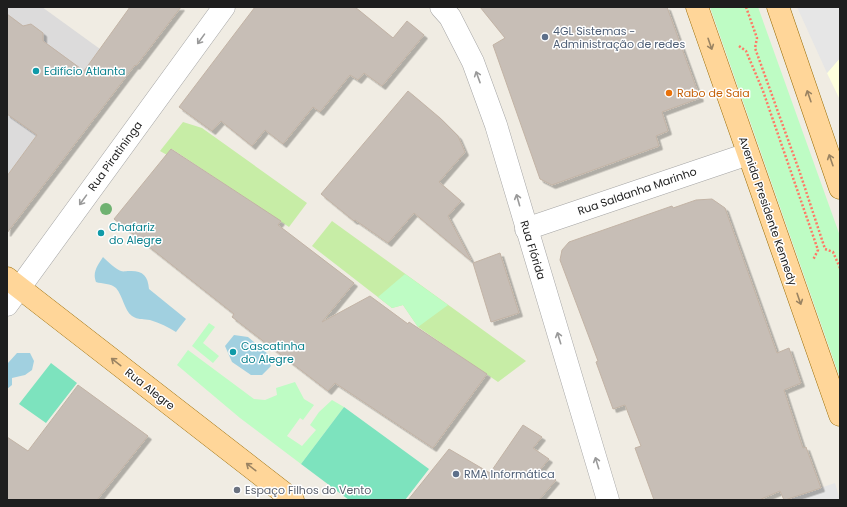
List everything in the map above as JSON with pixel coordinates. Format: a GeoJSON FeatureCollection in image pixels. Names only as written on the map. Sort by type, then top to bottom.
{"type":"FeatureCollection","features":[{"type":"Feature","properties":{"kind":"main road","name":"Avenida Presidente Kennedy"},"geometry":{"type":"LineString","coordinates":[[697,7],[840,414]]}},
{"type":"Feature","properties":{"kind":"main road"},"geometry":{"type":"LineString","coordinates":[[778,7],[840,188]]}},
{"type":"Feature","properties":{"kind":"main road","name":"Rua Alegre"},"geometry":{"type":"LineString","coordinates":[[13,282],[293,500]]}},
{"type":"Feature","properties":{"kind":"street","name":"Rua Piratininga"},"geometry":{"type":"LineString","coordinates":[[7,305],[13,282],[224,7]]}},
{"type":"Feature","properties":{"kind":"street","name":"Rua Flórida"},"geometry":{"type":"LineString","coordinates":[[441,7],[450,17],[473,62],[496,125],[608,500]]}},
{"type":"Feature","properties":{"kind":"street","name":"Rua Saldanha Marinho"},"geometry":{"type":"LineString","coordinates":[[526,229],[748,154]]}},
{"type":"Feature","properties":{"kind":"path"},"geometry":{"type":"LineString","coordinates":[[746,7],[757,38],[755,48],[800,173],[825,249],[833,252],[840,268]]}},
{"type":"Feature","properties":{"kind":"path"},"geometry":{"type":"LineString","coordinates":[[751,62],[793,175],[818,250]]}},
{"type":"Feature","properties":{"kind":"shaded area"},"geometry":{"type":"Polygon","coordinates":[[[7,7],[42,7],[100,49],[7,176],[7,7]]]}},
{"type":"Feature","properties":{"kind":"shaded area"},"geometry":{"type":"Polygon","coordinates":[[[797,7],[840,7],[840,58],[827,73],[797,7]]]}},
{"type":"Feature","properties":{"kind":"shaded area"},"geometry":{"type":"Polygon","coordinates":[[[840,58],[840,100],[827,73],[840,58]]]}},
{"type":"Feature","properties":{"kind":"shaded area"},"geometry":{"type":"Polygon","coordinates":[[[835,483],[840,500],[785,500],[835,483]]]}},
{"type":"Feature","properties":{"kind":"green space"},"geometry":{"type":"Polygon","coordinates":[[[710,7],[758,7],[840,236],[840,378],[710,7]]]}},
{"type":"Feature","properties":{"kind":"green space"},"geometry":{"type":"Polygon","coordinates":[[[183,122],[202,128],[307,203],[289,227],[172,149],[167,155],[160,151],[183,122]]]}},
{"type":"Feature","properties":{"kind":"green space"},"geometry":{"type":"Polygon","coordinates":[[[332,221],[526,361],[498,382],[418,327],[403,305],[392,308],[312,246],[332,221]]]}},
{"type":"Feature","properties":{"kind":"green space"},"geometry":{"type":"Polygon","coordinates":[[[405,274],[448,305],[418,327],[403,305],[392,308],[378,297],[405,274]]]}},
{"type":"Feature","properties":{"kind":"green space"},"geometry":{"type":"Polygon","coordinates":[[[209,323],[215,327],[203,343],[219,356],[213,363],[192,346],[209,323]]]}},
{"type":"Feature","properties":{"kind":"green space"},"geometry":{"type":"Polygon","coordinates":[[[188,350],[254,399],[265,400],[277,395],[276,388],[295,382],[304,399],[314,405],[303,420],[300,418],[287,436],[302,446],[316,430],[310,425],[319,412],[332,400],[344,407],[301,464],[240,418],[177,365],[188,350]]]}},
{"type":"Feature","properties":{"kind":"green space"},"geometry":{"type":"Polygon","coordinates":[[[51,363],[77,383],[46,423],[19,404],[51,363]]]}},
{"type":"Feature","properties":{"kind":"green space"},"geometry":{"type":"Polygon","coordinates":[[[344,407],[429,469],[405,500],[349,500],[301,464],[344,407]]]}},
{"type":"Feature","properties":{"kind":"water"},"geometry":{"type":"Polygon","coordinates":[[[103,257],[119,270],[137,271],[146,277],[149,289],[186,319],[176,332],[157,322],[139,319],[132,316],[127,310],[114,286],[96,282],[95,272],[103,257]]]}},
{"type":"Feature","properties":{"kind":"water"},"geometry":{"type":"Polygon","coordinates":[[[234,335],[248,337],[268,354],[271,366],[262,375],[251,375],[232,362],[225,346],[234,335]]]}},
{"type":"Feature","properties":{"kind":"water"},"geometry":{"type":"Polygon","coordinates":[[[17,353],[30,353],[34,361],[32,370],[25,375],[12,378],[12,385],[7,389],[8,363],[17,353]]]}},
{"type":"Feature","properties":{"kind":"building"},"geometry":{"type":"Polygon","coordinates":[[[130,7],[181,7],[7,233],[7,176],[37,135],[7,114],[7,14],[23,26],[31,24],[43,33],[43,41],[84,71],[130,7]]]}},
{"type":"Feature","properties":{"kind":"building"},"geometry":{"type":"Polygon","coordinates":[[[255,7],[355,7],[393,38],[407,21],[424,35],[382,86],[364,73],[358,80],[350,75],[320,112],[313,107],[283,144],[265,130],[252,146],[221,121],[212,131],[179,107],[255,7]]]}},
{"type":"Feature","properties":{"kind":"building"},"geometry":{"type":"Polygon","coordinates":[[[480,7],[667,7],[700,98],[662,112],[668,131],[656,136],[659,146],[552,185],[540,179],[493,45],[505,38],[480,7]]]}},
{"type":"Feature","properties":{"kind":"building"},"geometry":{"type":"Polygon","coordinates":[[[408,91],[440,118],[458,136],[465,152],[439,182],[461,201],[448,216],[471,260],[414,213],[388,243],[355,220],[354,221],[321,194],[408,91]]]}},
{"type":"Feature","properties":{"kind":"building"},"geometry":{"type":"Polygon","coordinates":[[[171,149],[281,221],[278,225],[354,283],[322,322],[370,296],[408,324],[409,322],[487,374],[433,448],[335,383],[328,391],[232,317],[234,314],[114,219],[171,149]]]}},
{"type":"Feature","properties":{"kind":"building"},"geometry":{"type":"Polygon","coordinates":[[[712,199],[725,208],[777,353],[789,348],[801,383],[784,390],[803,448],[806,447],[821,488],[785,500],[780,491],[759,500],[654,500],[635,448],[641,446],[625,405],[613,409],[596,362],[598,361],[560,260],[562,250],[569,242],[672,206],[673,208],[696,200],[712,199]]]}},
{"type":"Feature","properties":{"kind":"building"},"geometry":{"type":"Polygon","coordinates":[[[500,253],[519,313],[491,322],[473,263],[500,253]]]}},
{"type":"Feature","properties":{"kind":"building"},"geometry":{"type":"Polygon","coordinates":[[[78,385],[148,436],[97,500],[7,500],[7,437],[28,451],[78,385]]]}},
{"type":"Feature","properties":{"kind":"building"},"geometry":{"type":"Polygon","coordinates":[[[523,425],[542,437],[533,448],[549,459],[540,470],[556,480],[539,500],[408,500],[449,449],[490,473],[523,425]]]}},
{"type":"Feature","properties":{"kind":"place","name":"4GL Sistemas - Administração de redes"},"geometry":{"type":"Point","coordinates":[545,37]}},
{"type":"Feature","properties":{"kind":"place","name":"Edifício Atlanta"},"geometry":{"type":"Point","coordinates":[36,71]}},
{"type":"Feature","properties":{"kind":"place","name":"Rabo de Saia"},"geometry":{"type":"Point","coordinates":[669,93]}},
{"type":"Feature","properties":{"kind":"place","name":"Chafariz do Alegre"},"geometry":{"type":"Point","coordinates":[101,233]}},
{"type":"Feature","properties":{"kind":"place","name":"Cascatinha do Alegre"},"geometry":{"type":"Point","coordinates":[233,352]}},
{"type":"Feature","properties":{"kind":"place","name":"RMA Informática"},"geometry":{"type":"Point","coordinates":[456,474]}},
{"type":"Feature","properties":{"kind":"place","name":"Espaço Filhos do Vento"},"geometry":{"type":"Point","coordinates":[237,490]}}]}
